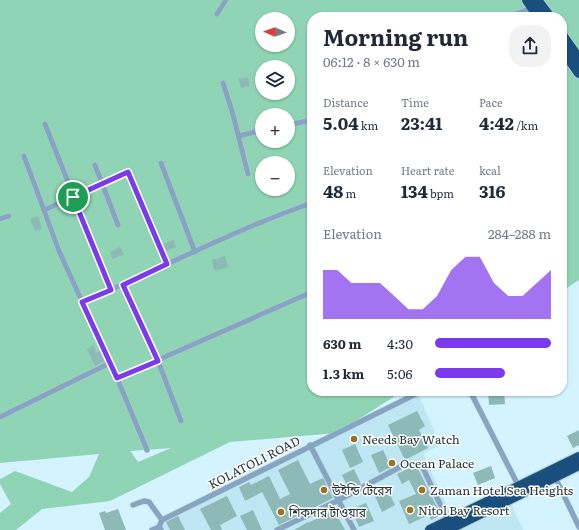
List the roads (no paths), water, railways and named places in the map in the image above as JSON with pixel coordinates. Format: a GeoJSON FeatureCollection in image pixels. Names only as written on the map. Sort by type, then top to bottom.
{"type":"FeatureCollection","features":[{"type":"Feature","properties":{"kind":"highway"},"geometry":{"type":"LineString","coordinates":[[532,3],[536,12]]}},
{"type":"Feature","properties":{"kind":"highway"},"geometry":{"type":"LineString","coordinates":[[532,3],[544,12]]}},
{"type":"Feature","properties":{"kind":"highway"},"geometry":{"type":"LineString","coordinates":[[567,42],[579,59]]}},
{"type":"Feature","properties":{"kind":"highway"},"geometry":{"type":"LineString","coordinates":[[567,56],[579,73]]}},
{"type":"Feature","properties":{"kind":"highway"},"geometry":{"type":"LineString","coordinates":[[447,526],[519,487],[579,457]]}},
{"type":"Feature","properties":{"kind":"highway"},"geometry":{"type":"LineString","coordinates":[[430,530],[447,526],[555,478],[579,465]]}},
{"type":"Feature","properties":{"kind":"street"},"geometry":{"type":"LineString","coordinates":[[217,14],[226,0]]}},
{"type":"Feature","properties":{"kind":"street"},"geometry":{"type":"LineString","coordinates":[[516,12],[532,3]]}},
{"type":"Feature","properties":{"kind":"street"},"geometry":{"type":"LineString","coordinates":[[223,83],[239,136],[248,174]]}},
{"type":"Feature","properties":{"kind":"street"},"geometry":{"type":"LineString","coordinates":[[295,124],[307,121]]}},
{"type":"Feature","properties":{"kind":"street"},"geometry":{"type":"LineString","coordinates":[[45,124],[111,290]]}},
{"type":"Feature","properties":{"kind":"street"},"geometry":{"type":"LineString","coordinates":[[239,136],[255,132]]}},
{"type":"Feature","properties":{"kind":"street"},"geometry":{"type":"LineString","coordinates":[[24,156],[59,251],[117,378],[147,450]]}},
{"type":"Feature","properties":{"kind":"street"},"geometry":{"type":"LineString","coordinates":[[160,163],[195,252]]}},
{"type":"Feature","properties":{"kind":"street"},"geometry":{"type":"LineString","coordinates":[[95,165],[118,224]]}},
{"type":"Feature","properties":{"kind":"street"},"geometry":{"type":"LineString","coordinates":[[44,210],[128,172],[167,264]]}},
{"type":"Feature","properties":{"kind":"street"},"geometry":{"type":"LineString","coordinates":[[82,302],[123,285],[250,226],[307,205]]}},
{"type":"Feature","properties":{"kind":"street"},"geometry":{"type":"LineString","coordinates":[[0,219],[9,216]]}},
{"type":"Feature","properties":{"kind":"street"},"geometry":{"type":"LineString","coordinates":[[123,285],[158,361],[181,421]]}},
{"type":"Feature","properties":{"kind":"street"},"geometry":{"type":"LineString","coordinates":[[117,378],[307,294]]}},
{"type":"Feature","properties":{"kind":"street"},"geometry":{"type":"LineString","coordinates":[[0,417],[110,363]]}},
{"type":"Feature","properties":{"kind":"street"},"geometry":{"type":"LineString","coordinates":[[310,445],[412,396]]}},
{"type":"Feature","properties":{"kind":"street"},"geometry":{"type":"LineString","coordinates":[[473,396],[519,487]]}},
{"type":"Feature","properties":{"kind":"street","name":"KOLATOLI ROAD"},"geometry":{"type":"LineString","coordinates":[[162,520],[310,445],[337,501],[354,530]]}},
{"type":"Feature","properties":{"kind":"street"},"geometry":{"type":"LineString","coordinates":[[422,466],[447,526]]}},
{"type":"Feature","properties":{"kind":"street"},"geometry":{"type":"LineString","coordinates":[[277,530],[337,501],[400,467]]}},
{"type":"Feature","properties":{"kind":"street"},"geometry":{"type":"LineString","coordinates":[[555,478],[579,527]]}},
{"type":"Feature","properties":{"kind":"street"},"geometry":{"type":"LineString","coordinates":[[133,505],[144,501],[148,502],[162,520],[160,528],[152,530]]}},
{"type":"Feature","properties":{"kind":"place","name":"Needs Bay Watch"},"geometry":{"type":"Point","coordinates":[354,439]}},
{"type":"Feature","properties":{"kind":"place","name":"Ocean Palace"},"geometry":{"type":"Point","coordinates":[392,463]}},
{"type":"Feature","properties":{"kind":"place","name":"উইন্ডি টেরেস"},"geometry":{"type":"Point","coordinates":[324,490]}},
{"type":"Feature","properties":{"kind":"place","name":"Zaman Hotel Sea Heights"},"geometry":{"type":"Point","coordinates":[422,490]}},
{"type":"Feature","properties":{"kind":"place","name":"Nitol Bay Resort"},"geometry":{"type":"Point","coordinates":[410,510]}},
{"type":"Feature","properties":{"kind":"place","name":"শিকদার টাওয়ার"},"geometry":{"type":"Point","coordinates":[281,512]}}]}
